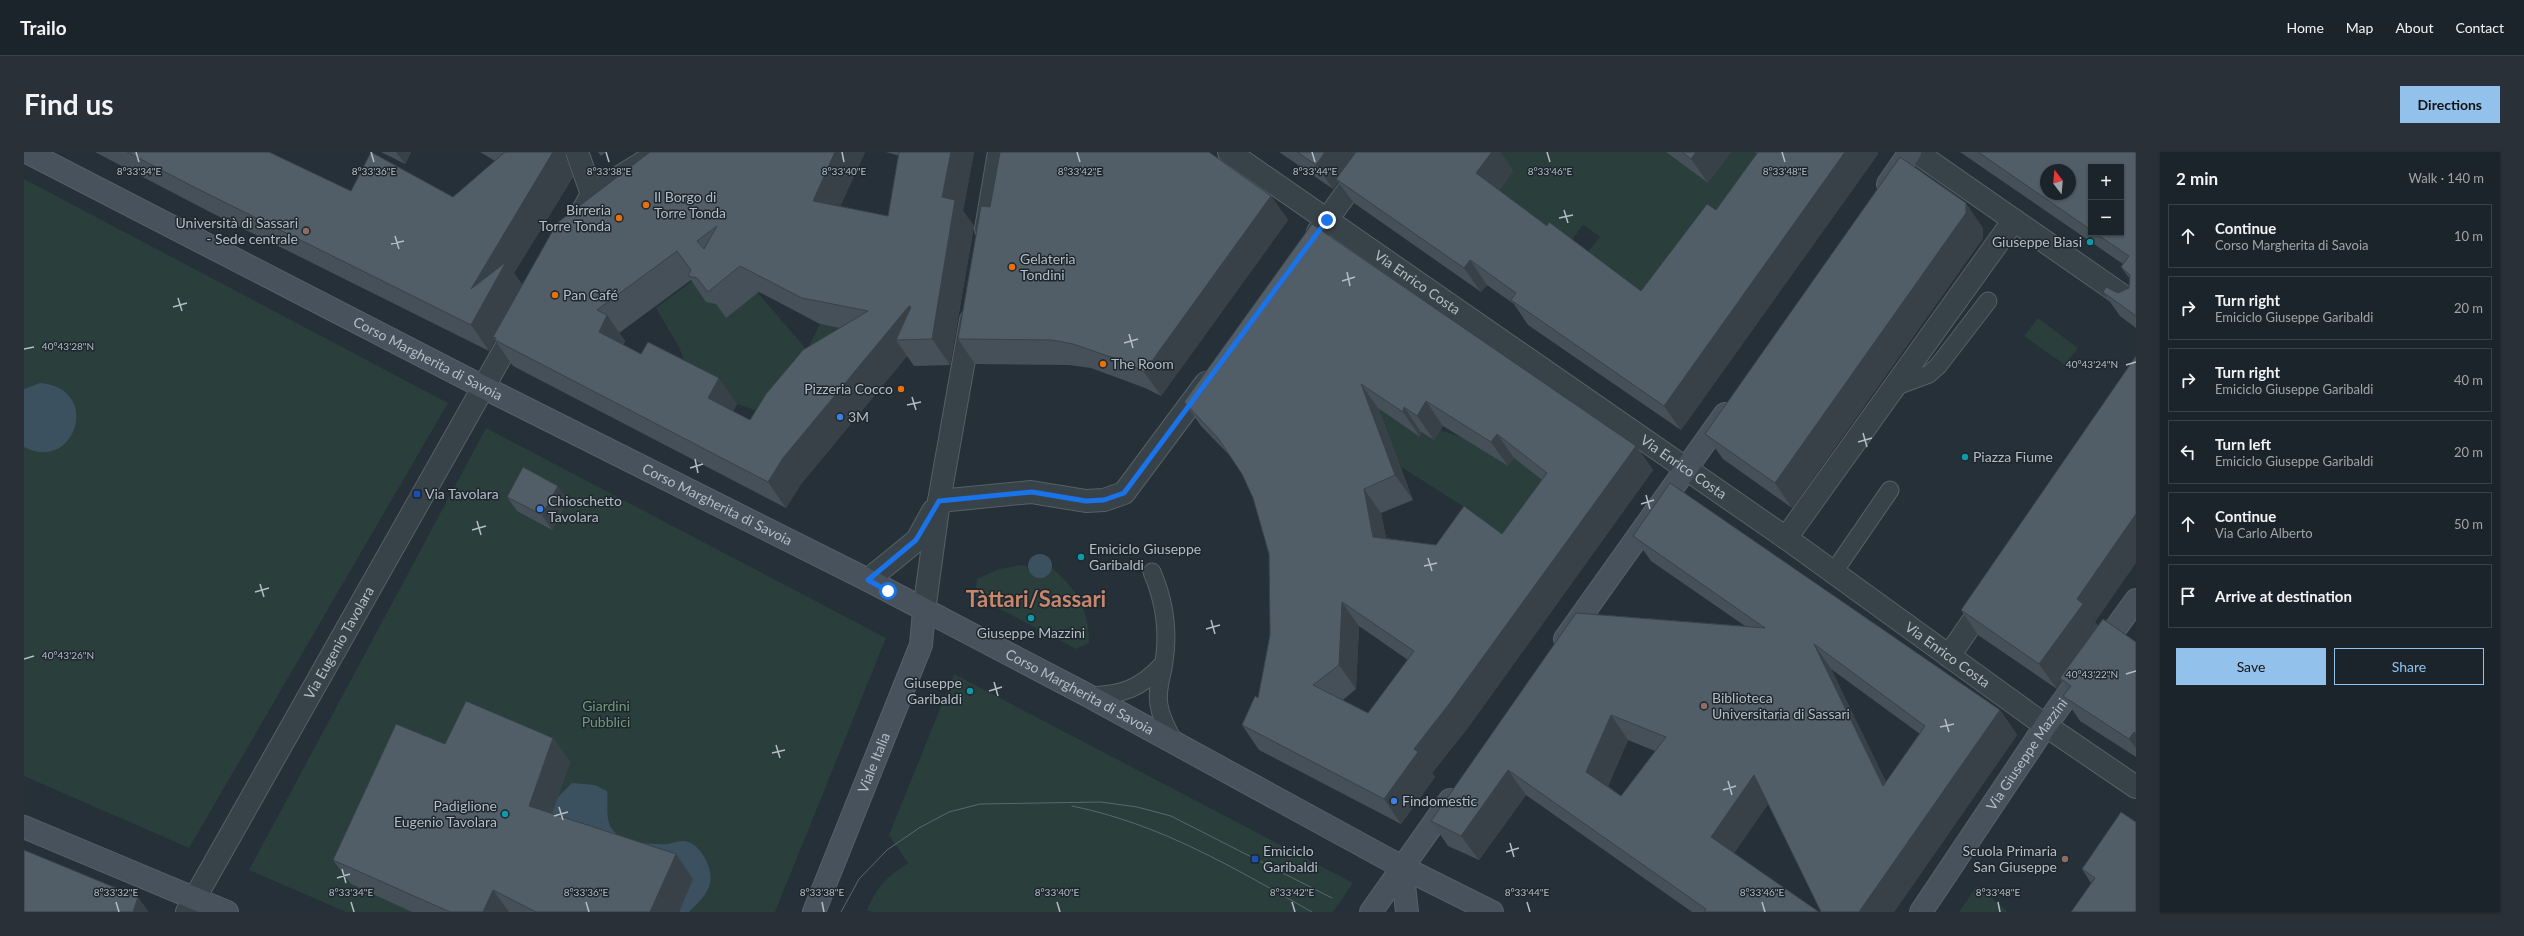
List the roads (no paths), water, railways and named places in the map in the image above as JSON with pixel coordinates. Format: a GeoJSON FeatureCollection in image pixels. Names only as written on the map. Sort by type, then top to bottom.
{"type":"FeatureCollection","features":[{"type":"Feature","properties":{"kind":"main road","name":"Corso Margherita di Savoia"},"geometry":{"type":"LineString","coordinates":[[27,152],[483,387],[868,580],[924,611],[1089,696],[1402,867],[1492,912]]}},
{"type":"Feature","properties":{"kind":"main road"},"geometry":{"type":"LineString","coordinates":[[1875,202],[1910,152]]}},
{"type":"Feature","properties":{"kind":"main road"},"geometry":{"type":"LineString","coordinates":[[1552,658],[1738,396]]}},
{"type":"Feature","properties":{"kind":"main road","name":"Via Giuseppe Mazzini"},"geometry":{"type":"LineString","coordinates":[[1921,912],[2046,725],[2136,600]]}},
{"type":"Feature","properties":{"kind":"main road","name":"Viale Italia"},"geometry":{"type":"LineString","coordinates":[[814,912],[921,645],[924,611]]}},
{"type":"Feature","properties":{"kind":"main road"},"geometry":{"type":"LineString","coordinates":[[1371,912],[1464,781]]}},
{"type":"Feature","properties":{"kind":"main road"},"geometry":{"type":"LineString","coordinates":[[24,827],[191,905],[227,912]]}},
{"type":"Feature","properties":{"kind":"main road"},"geometry":{"type":"LineString","coordinates":[[1402,867],[1407,912]]}},
{"type":"Feature","properties":{"kind":"street"},"geometry":{"type":"LineString","coordinates":[[577,152],[592,194]]}},
{"type":"Feature","properties":{"kind":"street"},"geometry":{"type":"LineString","coordinates":[[565,242],[592,194],[660,152]]}},
{"type":"Feature","properties":{"kind":"street"},"geometry":{"type":"LineString","coordinates":[[982,252],[999,152]]}},
{"type":"Feature","properties":{"kind":"street","name":"Via Enrico Costa"},"geometry":{"type":"LineString","coordinates":[[1229,152],[1786,538],[1949,656],[2136,787]]}},
{"type":"Feature","properties":{"kind":"street"},"geometry":{"type":"LineString","coordinates":[[1305,249],[1376,152]]}},
{"type":"Feature","properties":{"kind":"street"},"geometry":{"type":"LineString","coordinates":[[1916,152],[2136,305]]}},
{"type":"Feature","properties":{"kind":"street"},"geometry":{"type":"LineString","coordinates":[[1786,538],[2014,220]]}},
{"type":"Feature","properties":{"kind":"street"},"geometry":{"type":"LineString","coordinates":[[924,611],[939,501],[975,298]]}},
{"type":"Feature","properties":{"kind":"street","name":"Via Eugenio Tavolara"},"geometry":{"type":"LineString","coordinates":[[191,905],[526,311]]}},
{"type":"Feature","properties":{"kind":"street"},"geometry":{"type":"LineString","coordinates":[[939,501],[1032,492],[1086,501],[1104,500],[1124,493],[1216,369]]}},
{"type":"Feature","properties":{"kind":"street"},"geometry":{"type":"LineString","coordinates":[[868,580],[916,540],[939,501]]}},
{"type":"Feature","properties":{"kind":"street"},"geometry":{"type":"LineString","coordinates":[[1949,656],[2000,582]]}},
{"type":"Feature","properties":{"kind":"lane"},"geometry":{"type":"LineString","coordinates":[[1894,387],[1929,374],[1938,366],[1988,301]]}},
{"type":"Feature","properties":{"kind":"lane"},"geometry":{"type":"LineString","coordinates":[[1833,573],[1890,490]]}},
{"type":"Feature","properties":{"kind":"lane"},"geometry":{"type":"LineString","coordinates":[[1152,572],[1162,596],[1166,618],[1164,663],[1158,686],[1159,704],[1163,721],[1174,742]]}},
{"type":"Feature","properties":{"kind":"lane"},"geometry":{"type":"LineString","coordinates":[[1089,696],[1110,695],[1130,690],[1148,681],[1164,663]]}},
{"type":"Feature","properties":{"kind":"water"},"geometry":{"type":"Polygon","coordinates":[[[40,383],[59,388],[71,399],[76,413],[75,427],[68,440],[57,449],[42,452],[24,447],[24,389],[40,383]]]}},
{"type":"Feature","properties":{"kind":"water"},"geometry":{"type":"Polygon","coordinates":[[[1040,554],[1049,557],[1052,566],[1049,575],[1040,578],[1031,575],[1028,566],[1031,557],[1040,554]]]}},
{"type":"Feature","properties":{"kind":"water"},"geometry":{"type":"Polygon","coordinates":[[[572,783],[595,785],[607,791],[608,819],[613,830],[622,837],[628,840],[648,844],[668,844],[681,841],[688,842],[700,850],[708,864],[710,875],[709,887],[703,898],[689,912],[679,912],[693,879],[546,830],[558,797],[572,783]]]}},
{"type":"Feature","properties":{"kind":"tram line"},"geometry":{"type":"LineString","coordinates":[[841,912],[859,879],[887,850],[919,828],[949,812],[980,804],[1101,802],[1137,807],[1171,816],[1332,898]]}},
{"type":"Feature","properties":{"kind":"tram line"},"geometry":{"type":"LineString","coordinates":[[1072,806],[1105,814],[1136,824],[1196,849],[1254,879],[1312,912]]}},
{"type":"Feature","properties":{"kind":"place","name":"Il Borgo di Torre Tonda"},"geometry":{"type":"Point","coordinates":[646,205]}},
{"type":"Feature","properties":{"kind":"place","name":"Birreria Torre Tonda"},"geometry":{"type":"Point","coordinates":[619,218]}},
{"type":"Feature","properties":{"kind":"place","name":"Università di Sassari - Sede centrale"},"geometry":{"type":"Point","coordinates":[306,231]}},
{"type":"Feature","properties":{"kind":"place","name":"Giuseppe Biasi"},"geometry":{"type":"Point","coordinates":[2090,242]}},
{"type":"Feature","properties":{"kind":"place","name":"Gelateria Tondini"},"geometry":{"type":"Point","coordinates":[1012,267]}},
{"type":"Feature","properties":{"kind":"place","name":"Pan Café"},"geometry":{"type":"Point","coordinates":[555,295]}},
{"type":"Feature","properties":{"kind":"place","name":"The Room"},"geometry":{"type":"Point","coordinates":[1103,364]}},
{"type":"Feature","properties":{"kind":"place","name":"Pizzeria Cocco"},"geometry":{"type":"Point","coordinates":[901,389]}},
{"type":"Feature","properties":{"kind":"place","name":"3M"},"geometry":{"type":"Point","coordinates":[840,417]}},
{"type":"Feature","properties":{"kind":"place","name":"Piazza Fiume"},"geometry":{"type":"Point","coordinates":[1965,457]}},
{"type":"Feature","properties":{"kind":"place","name":"Via Tavolara"},"geometry":{"type":"Point","coordinates":[417,494]}},
{"type":"Feature","properties":{"kind":"place","name":"Chioschetto Tavolara"},"geometry":{"type":"Point","coordinates":[540,509]}},
{"type":"Feature","properties":{"kind":"place","name":"Emiciclo Giuseppe Garibaldi"},"geometry":{"type":"Point","coordinates":[1081,557]}},
{"type":"Feature","properties":{"kind":"place","name":"Giuseppe Mazzini"},"geometry":{"type":"Point","coordinates":[1031,618]}},
{"type":"Feature","properties":{"kind":"place","name":"Giuseppe Garibaldi"},"geometry":{"type":"Point","coordinates":[970,691]}},
{"type":"Feature","properties":{"kind":"place","name":"Biblioteca Universitaria di Sassari"},"geometry":{"type":"Point","coordinates":[1704,706]}},
{"type":"Feature","properties":{"kind":"place","name":"Findomestic"},"geometry":{"type":"Point","coordinates":[1394,801]}},
{"type":"Feature","properties":{"kind":"place","name":"Padiglione Eugenio Tavolara"},"geometry":{"type":"Point","coordinates":[505,814]}},
{"type":"Feature","properties":{"kind":"place","name":"Emiciclo Garibaldi"},"geometry":{"type":"Point","coordinates":[1255,859]}},
{"type":"Feature","properties":{"kind":"place","name":"Scuola Primaria San Giuseppe"},"geometry":{"type":"Point","coordinates":[2065,859]}},
{"type":"Feature","properties":{"kind":"district","name":"Tàttari/Sassari"},"geometry":{"type":"Point","coordinates":[1036,599]}},
{"type":"Feature","properties":{"kind":"park label","name":"Giardini Pubblici"},"geometry":{"type":"Point","coordinates":[606,714]}}]}
